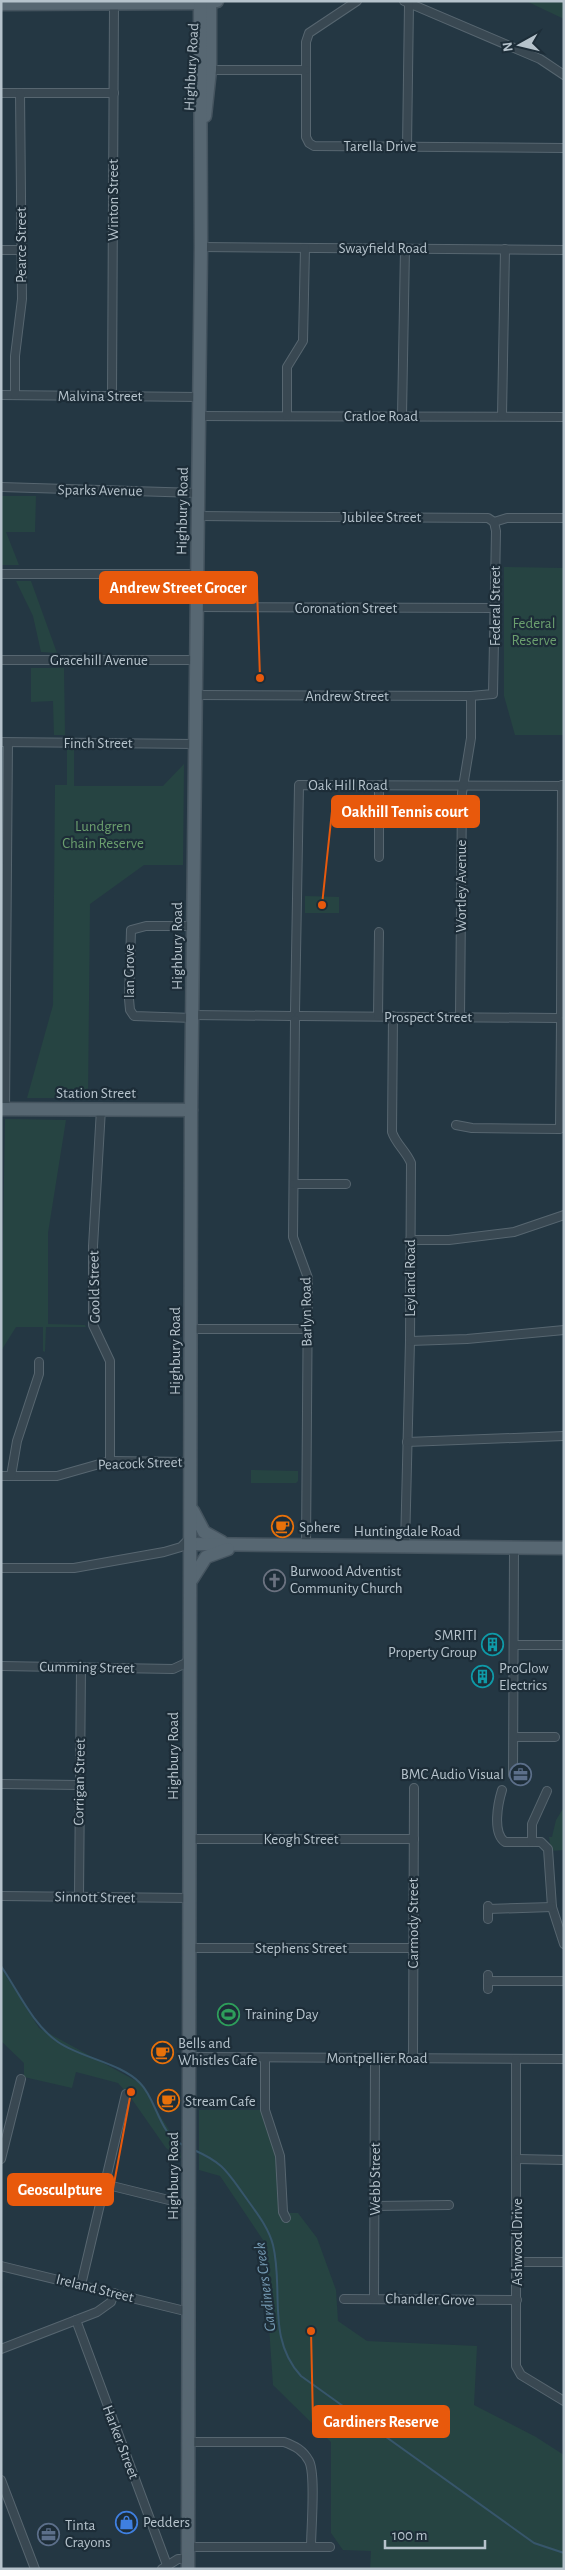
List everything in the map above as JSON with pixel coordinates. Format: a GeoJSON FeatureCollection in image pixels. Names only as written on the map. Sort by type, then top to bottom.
{"type":"FeatureCollection","features":[{"type":"Feature","properties":{"kind":"main road"},"geometry":{"type":"LineString","coordinates":[[1,4],[42,2],[114,4],[207,2]]}},
{"type":"Feature","properties":{"kind":"main road","name":"Highbury Road"},"geometry":{"type":"LineString","coordinates":[[188,2558],[191,1110],[202,134],[208,103],[205,70],[207,2]]}},
{"type":"Feature","properties":{"kind":"main road","name":"Station Street"},"geometry":{"type":"LineString","coordinates":[[3,1109],[191,1110]]}},
{"type":"Feature","properties":{"kind":"main road"},"geometry":{"type":"LineString","coordinates":[[190,1504],[204,1532],[217,1541],[242,1546]]}},
{"type":"Feature","properties":{"kind":"main road","name":"Huntingdale Road"},"geometry":{"type":"LineString","coordinates":[[191,1541],[242,1546],[564,1548]]}},
{"type":"Feature","properties":{"kind":"main road"},"geometry":{"type":"LineString","coordinates":[[191,1581],[201,1562],[209,1555],[242,1546]]}},
{"type":"Feature","properties":{"kind":"street","name":"Tarella Drive"},"geometry":{"type":"LineString","coordinates":[[357,1],[308,33],[306,137],[309,143],[314,146],[564,148]]}},
{"type":"Feature","properties":{"kind":"street"},"geometry":{"type":"LineString","coordinates":[[408,147],[407,2],[540,60],[564,76]]}},
{"type":"Feature","properties":{"kind":"street","name":"Winton Street"},"geometry":{"type":"LineString","coordinates":[[112,396],[114,4]]}},
{"type":"Feature","properties":{"kind":"street"},"geometry":{"type":"LineString","coordinates":[[205,70],[306,70]]}},
{"type":"Feature","properties":{"kind":"street"},"geometry":{"type":"LineString","coordinates":[[1,94],[114,93]]}},
{"type":"Feature","properties":{"kind":"street","name":"Pearce Street"},"geometry":{"type":"LineString","coordinates":[[15,395],[15,356],[22,299],[20,94]]}},
{"type":"Feature","properties":{"kind":"street","name":"Swayfield Road"},"geometry":{"type":"LineString","coordinates":[[202,247],[564,250]]}},
{"type":"Feature","properties":{"kind":"street"},"geometry":{"type":"LineString","coordinates":[[287,416],[288,363],[303,341],[305,248]]}},
{"type":"Feature","properties":{"kind":"street"},"geometry":{"type":"LineString","coordinates":[[402,416],[405,248]]}},
{"type":"Feature","properties":{"kind":"street"},"geometry":{"type":"LineString","coordinates":[[502,416],[505,249]]}},
{"type":"Feature","properties":{"kind":"street"},"geometry":{"type":"LineString","coordinates":[[1,250],[21,250]]}},
{"type":"Feature","properties":{"kind":"street","name":"Malvina Street"},"geometry":{"type":"LineString","coordinates":[[1,395],[199,396]]}},
{"type":"Feature","properties":{"kind":"street","name":"Cratloe Road"},"geometry":{"type":"LineString","coordinates":[[199,416],[564,416]]}},
{"type":"Feature","properties":{"kind":"street","name":"Sparks Avenue"},"geometry":{"type":"LineString","coordinates":[[1,488],[198,492]]}},
{"type":"Feature","properties":{"kind":"street","name":"Jubilee Street"},"geometry":{"type":"LineString","coordinates":[[198,516],[488,518],[494,522],[507,518],[564,518]]}},
{"type":"Feature","properties":{"kind":"street","name":"Federal Street"},"geometry":{"type":"LineString","coordinates":[[494,522],[496,531],[494,690]]}},
{"type":"Feature","properties":{"kind":"street"},"geometry":{"type":"LineString","coordinates":[[1,574],[198,574]]}},
{"type":"Feature","properties":{"kind":"street","name":"Coronation Street"},"geometry":{"type":"LineString","coordinates":[[197,607],[495,608]]}},
{"type":"Feature","properties":{"kind":"street","name":"Gracehill Avenue"},"geometry":{"type":"LineString","coordinates":[[1,660],[196,660]]}},
{"type":"Feature","properties":{"kind":"street","name":"Andrew Street"},"geometry":{"type":"LineString","coordinates":[[196,695],[490,696],[494,690]]}},
{"type":"Feature","properties":{"kind":"street","name":"Wortley Avenue"},"geometry":{"type":"LineString","coordinates":[[460,1017],[463,785],[471,738],[471,696]]}},
{"type":"Feature","properties":{"kind":"street"},"geometry":{"type":"LineString","coordinates":[[3,1109],[5,742]]}},
{"type":"Feature","properties":{"kind":"street","name":"Finch Street"},"geometry":{"type":"LineString","coordinates":[[5,742],[195,744]]}},
{"type":"Feature","properties":{"kind":"street","name":"Oak Hill Road"},"geometry":{"type":"LineString","coordinates":[[295,1016],[299,785],[563,786]]}},
{"type":"Feature","properties":{"kind":"street"},"geometry":{"type":"LineString","coordinates":[[379,785],[379,857]]}},
{"type":"Feature","properties":{"kind":"street"},"geometry":{"type":"LineString","coordinates":[[456,1125],[472,1128],[560,1129],[563,786]]}},
{"type":"Feature","properties":{"kind":"street","name":"Ian Grove"},"geometry":{"type":"LineString","coordinates":[[193,1016],[134,1016],[130,1010],[129,990],[131,930],[146,926],[194,926]]}},
{"type":"Feature","properties":{"kind":"street"},"geometry":{"type":"LineString","coordinates":[[378,1016],[379,932]]}},
{"type":"Feature","properties":{"kind":"street","name":"Prospect Street"},"geometry":{"type":"LineString","coordinates":[[193,1016],[562,1018]]}},
{"type":"Feature","properties":{"kind":"street","name":"Barlyn Road"},"geometry":{"type":"LineString","coordinates":[[295,1016],[293,1237],[308,1278],[306,1547]]}},
{"type":"Feature","properties":{"kind":"street","name":"Leyland Road"},"geometry":{"type":"LineString","coordinates":[[393,1016],[392,1132],[395,1141],[407,1152],[411,1163],[410,1341],[405,1547]]}},
{"type":"Feature","properties":{"kind":"street","name":"Goold Street"},"geometry":{"type":"LineString","coordinates":[[101,1110],[93,1246],[93,1325],[110,1361],[110,1461]]}},
{"type":"Feature","properties":{"kind":"street"},"geometry":{"type":"LineString","coordinates":[[294,1184],[346,1184]]}},
{"type":"Feature","properties":{"kind":"street"},"geometry":{"type":"LineString","coordinates":[[410,1240],[450,1240],[514,1232],[564,1215]]}},
{"type":"Feature","properties":{"kind":"street"},"geometry":{"type":"LineString","coordinates":[[192,1328],[307,1329]]}},
{"type":"Feature","properties":{"kind":"street"},"geometry":{"type":"LineString","coordinates":[[410,1341],[467,1339],[564,1330]]}},
{"type":"Feature","properties":{"kind":"street"},"geometry":{"type":"LineString","coordinates":[[11,1476],[17,1441],[39,1374],[39,1362]]}},
{"type":"Feature","properties":{"kind":"street"},"geometry":{"type":"LineString","coordinates":[[407,1442],[564,1436]]}},
{"type":"Feature","properties":{"kind":"street","name":"Peacock Street"},"geometry":{"type":"LineString","coordinates":[[1,1476],[58,1476],[110,1461],[190,1462]]}},
{"type":"Feature","properties":{"kind":"street"},"geometry":{"type":"LineString","coordinates":[[1,1568],[74,1568],[164,1552],[181,1547],[191,1541]]}},
{"type":"Feature","properties":{"kind":"street"},"geometry":{"type":"LineString","coordinates":[[513,1775],[514,1547]]}},
{"type":"Feature","properties":{"kind":"street"},"geometry":{"type":"LineString","coordinates":[[164,1552],[179,1552],[191,1559]]}},
{"type":"Feature","properties":{"kind":"street"},"geometry":{"type":"LineString","coordinates":[[514,1645],[564,1645]]}},
{"type":"Feature","properties":{"kind":"street"},"geometry":{"type":"LineString","coordinates":[[172,1669],[186,1663],[190,1656]]}},
{"type":"Feature","properties":{"kind":"street","name":"Cumming Street"},"geometry":{"type":"LineString","coordinates":[[1,1666],[172,1669]]}},
{"type":"Feature","properties":{"kind":"street","name":"Corrigan Street"},"geometry":{"type":"LineString","coordinates":[[78,1896],[81,1667]]}},
{"type":"Feature","properties":{"kind":"street"},"geometry":{"type":"LineString","coordinates":[[172,1669],[184,1674],[190,1683]]}},
{"type":"Feature","properties":{"kind":"street"},"geometry":{"type":"LineString","coordinates":[[514,1737],[555,1737]]}},
{"type":"Feature","properties":{"kind":"street"},"geometry":{"type":"LineString","coordinates":[[1,1784],[79,1785]]}},
{"type":"Feature","properties":{"kind":"street","name":"Carmody Street"},"geometry":{"type":"LineString","coordinates":[[413,2058],[414,1788]]}},
{"type":"Feature","properties":{"kind":"street"},"geometry":{"type":"LineString","coordinates":[[503,1790],[499,1802],[498,1832],[501,1839],[505,1842],[541,1842],[548,1849],[552,1907],[564,1944]]}},
{"type":"Feature","properties":{"kind":"street"},"geometry":{"type":"LineString","coordinates":[[532,1842],[532,1824],[547,1791]]}},
{"type":"Feature","properties":{"kind":"street","name":"Keogh Street"},"geometry":{"type":"LineString","coordinates":[[189,1839],[414,1839]]}},
{"type":"Feature","properties":{"kind":"street","name":"Sinnott Street"},"geometry":{"type":"LineString","coordinates":[[1,1896],[189,1898]]}},
{"type":"Feature","properties":{"kind":"street"},"geometry":{"type":"LineString","coordinates":[[488,1919],[488,1907],[552,1907]]}},
{"type":"Feature","properties":{"kind":"street","name":"Stephens Street"},"geometry":{"type":"LineString","coordinates":[[189,1948],[413,1948]]}},
{"type":"Feature","properties":{"kind":"street"},"geometry":{"type":"LineString","coordinates":[[488,1989],[488,1978],[564,1981]]}},
{"type":"Feature","properties":{"kind":"street","name":"Montpellier Road"},"geometry":{"type":"LineString","coordinates":[[189,2057],[564,2059]]}},
{"type":"Feature","properties":{"kind":"street"},"geometry":{"type":"LineString","coordinates":[[265,2058],[264,2110],[280,2156],[283,2212],[286,2218]]}},
{"type":"Feature","properties":{"kind":"street","name":"Webb Street"},"geometry":{"type":"LineString","coordinates":[[374,2299],[375,2059]]}},
{"type":"Feature","properties":{"kind":"street","name":"Ashwood Drive"},"geometry":{"type":"LineString","coordinates":[[516,2059],[518,2159],[516,2366],[521,2375],[564,2401]]}},
{"type":"Feature","properties":{"kind":"street"},"geometry":{"type":"LineString","coordinates":[[1,2160],[21,2079]]}},
{"type":"Feature","properties":{"kind":"street"},"geometry":{"type":"LineString","coordinates":[[81,2285],[126,2094]]}},
{"type":"Feature","properties":{"kind":"street"},"geometry":{"type":"LineString","coordinates":[[518,2159],[564,2160]]}},
{"type":"Feature","properties":{"kind":"street"},"geometry":{"type":"LineString","coordinates":[[104,2184],[189,2205]]}},
{"type":"Feature","properties":{"kind":"street"},"geometry":{"type":"LineString","coordinates":[[375,2206],[448,2206]]}},
{"type":"Feature","properties":{"kind":"street"},"geometry":{"type":"LineString","coordinates":[[517,2262],[564,2262]]}},
{"type":"Feature","properties":{"kind":"street","name":"Ireland Street"},"geometry":{"type":"LineString","coordinates":[[1,2266],[189,2312]]}},
{"type":"Feature","properties":{"kind":"street"},"geometry":{"type":"LineString","coordinates":[[1,2348],[105,2308],[111,2302],[110,2292]]}},
{"type":"Feature","properties":{"kind":"street","name":"Chandler Grove"},"geometry":{"type":"LineString","coordinates":[[344,2299],[517,2300]]}},
{"type":"Feature","properties":{"kind":"street","name":"Harker Street"},"geometry":{"type":"LineString","coordinates":[[76,2320],[165,2567]]}},
{"type":"Feature","properties":{"kind":"street"},"geometry":{"type":"LineString","coordinates":[[188,2442],[284,2442],[295,2446],[302,2452],[310,2462],[312,2474],[311,2548]]}},
{"type":"Feature","properties":{"kind":"street"},"geometry":{"type":"LineString","coordinates":[[1,2480],[35,2569]]}},
{"type":"Feature","properties":{"kind":"street"},"geometry":{"type":"LineString","coordinates":[[165,2567],[180,2558],[330,2547]]}},
{"type":"Feature","properties":{"kind":"green space"},"geometry":{"type":"Polygon","coordinates":[[[526,1],[564,1],[564,19],[526,1]]]}},
{"type":"Feature","properties":{"kind":"green space"},"geometry":{"type":"Polygon","coordinates":[[[1,496],[36,496],[35,532],[6,532],[19,565],[1,565],[1,496]]]}},
{"type":"Feature","properties":{"kind":"green space","name":"Federal Reserve"},"geometry":{"type":"Polygon","coordinates":[[[504,567],[564,568],[564,735],[515,735],[504,696],[504,567]]]}},
{"type":"Feature","properties":{"kind":"green space"},"geometry":{"type":"Polygon","coordinates":[[[16,581],[31,581],[57,653],[41,652],[33,616],[16,581]]]}},
{"type":"Feature","properties":{"kind":"green space"},"geometry":{"type":"Polygon","coordinates":[[[31,668],[64,668],[65,735],[54,735],[53,701],[31,702],[31,668]]]}},
{"type":"Feature","properties":{"kind":"green space","name":"Lundgren Chain Reserve"},"geometry":{"type":"Polygon","coordinates":[[[67,750],[74,750],[74,786],[163,786],[184,764],[183,865],[144,865],[90,904],[88,1098],[27,1098],[53,1005],[55,785],[67,785],[67,750]]]}},
{"type":"Feature","properties":{"kind":"green space"},"geometry":{"type":"Polygon","coordinates":[[[305,896],[339,897],[339,913],[305,913],[305,896]]]}},
{"type":"Feature","properties":{"kind":"green space"},"geometry":{"type":"Polygon","coordinates":[[[5,1119],[66,1120],[48,1233],[48,1324],[85,1325],[86,1327],[46,1327],[45,1352],[43,1351],[43,1327],[16,1327],[1,1351],[5,1119]]]}},
{"type":"Feature","properties":{"kind":"green space"},"geometry":{"type":"Polygon","coordinates":[[[251,1470],[298,1471],[298,1481],[296,1483],[251,1483],[251,1470]]]}},
{"type":"Feature","properties":{"kind":"green space"},"geometry":{"type":"Polygon","coordinates":[[[564,1807],[564,1850],[551,1851],[549,1837],[552,1837],[556,1820],[564,1807]]]}},
{"type":"Feature","properties":{"kind":"green space"},"geometry":{"type":"Polygon","coordinates":[[[1,1968],[39,2028],[140,2083],[179,2146],[181,2158],[166,2148],[129,2095],[118,2083],[76,2072],[72,2088],[24,2077],[24,2063],[1,2041],[1,1968]]]}},
{"type":"Feature","properties":{"kind":"green space"},"geometry":{"type":"Polygon","coordinates":[[[199,2110],[261,2110],[277,2151],[282,2213],[298,2213],[317,2238],[336,2290],[338,2321],[367,2341],[477,2346],[474,2405],[536,2437],[564,2455],[564,2569],[370,2569],[371,2551],[343,2550],[331,2533],[331,2442],[273,2385],[263,2240],[220,2176],[199,2170],[199,2110]]]}},
{"type":"Feature","properties":{"kind":"waterway","name":"Gardiners Creek"},"geometry":{"type":"LineString","coordinates":[[1,1966],[26,2007],[49,2035],[67,2048],[112,2065],[132,2076],[146,2090],[163,2125],[175,2140],[183,2145]]}},
{"type":"Feature","properties":{"kind":"waterway","name":"Gardiners Creek"},"geometry":{"type":"LineString","coordinates":[[194,2150],[218,2163],[228,2173],[268,2231],[276,2262],[278,2313],[283,2346],[290,2361],[301,2376],[534,2543],[564,2553]]}},
{"type":"Feature","properties":{"kind":"place","name":"Andrew Street Grocer"},"geometry":{"type":"Point","coordinates":[260,678]}},
{"type":"Feature","properties":{"kind":"place","name":"Oakhill Tennis court"},"geometry":{"type":"Point","coordinates":[322,905]}},
{"type":"Feature","properties":{"kind":"place","name":"Sphere"},"geometry":{"type":"Point","coordinates":[283,1527]}},
{"type":"Feature","properties":{"kind":"place","name":"Burwood Adventist Community Church"},"geometry":{"type":"Point","coordinates":[274,1580]}},
{"type":"Feature","properties":{"kind":"place","name":"SMRITI Property Group"},"geometry":{"type":"Point","coordinates":[493,1644]}},
{"type":"Feature","properties":{"kind":"place","name":"ProGlow Electrics"},"geometry":{"type":"Point","coordinates":[483,1677]}},
{"type":"Feature","properties":{"kind":"place","name":"BMC Audio Visual"},"geometry":{"type":"Point","coordinates":[520,1774]}},
{"type":"Feature","properties":{"kind":"place","name":"Training Day"},"geometry":{"type":"Point","coordinates":[229,2014]}},
{"type":"Feature","properties":{"kind":"place","name":"Bells and Whistles Cafe"},"geometry":{"type":"Point","coordinates":[162,2052]}},
{"type":"Feature","properties":{"kind":"place","name":"Geosculpture"},"geometry":{"type":"Point","coordinates":[131,2092]}},
{"type":"Feature","properties":{"kind":"place","name":"Stream Cafe"},"geometry":{"type":"Point","coordinates":[169,2101]}},
{"type":"Feature","properties":{"kind":"place","name":"Gardiners Reserve"},"geometry":{"type":"Point","coordinates":[311,2331]}},
{"type":"Feature","properties":{"kind":"place","name":"Pedders"},"geometry":{"type":"Point","coordinates":[127,2522]}},
{"type":"Feature","properties":{"kind":"place","name":"Tinta Crayons"},"geometry":{"type":"Point","coordinates":[49,2534]}}]}
